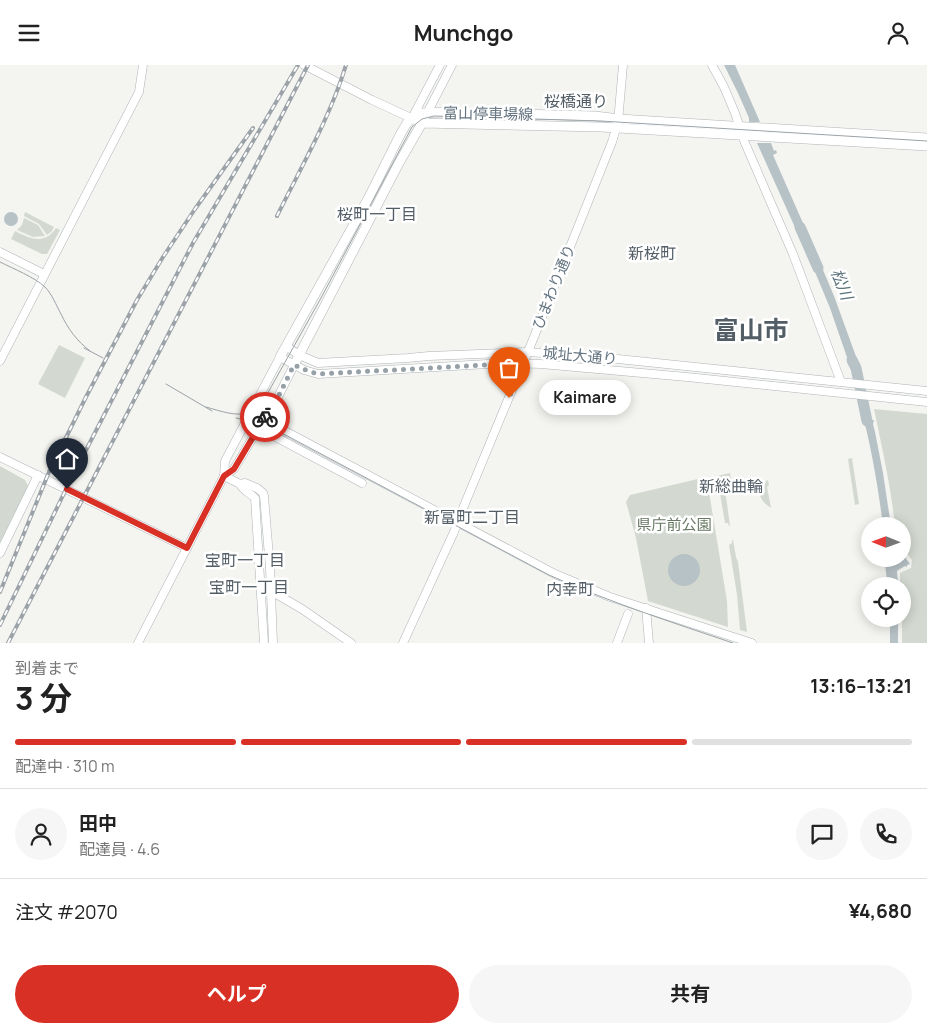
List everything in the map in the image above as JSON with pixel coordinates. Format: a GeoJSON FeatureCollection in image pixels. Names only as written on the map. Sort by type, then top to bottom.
{"type":"FeatureCollection","features":[{"type":"Feature","properties":{"kind":"main road","name":"富山停車場線"},"geometry":{"type":"LineString","coordinates":[[412,118],[418,114],[428,113],[595,116],[927,147]]}},
{"type":"Feature","properties":{"kind":"main road"},"geometry":{"type":"LineString","coordinates":[[280,357],[368,199],[402,130],[412,118]]}},
{"type":"Feature","properties":{"kind":"main road","name":"富山停車場線"},"geometry":{"type":"LineString","coordinates":[[294,365],[399,163],[422,123],[741,131]]}},
{"type":"Feature","properties":{"kind":"main road","name":"富山停車場線"},"geometry":{"type":"LineString","coordinates":[[767,133],[927,138]]}},
{"type":"Feature","properties":{"kind":"street"},"geometry":{"type":"LineString","coordinates":[[0,361],[139,92],[143,65]]}},
{"type":"Feature","properties":{"kind":"street"},"geometry":{"type":"LineString","coordinates":[[304,65],[422,123],[452,65]]}},
{"type":"Feature","properties":{"kind":"street"},"geometry":{"type":"LineString","coordinates":[[412,118],[440,65]]}},
{"type":"Feature","properties":{"kind":"street","name":"ひまわり通り"},"geometry":{"type":"LineString","coordinates":[[403,643],[454,532],[597,182],[619,119],[623,65]]}},
{"type":"Feature","properties":{"kind":"street"},"geometry":{"type":"LineString","coordinates":[[712,65],[736,113],[756,169],[793,254],[844,382]]}},
{"type":"Feature","properties":{"kind":"street"},"geometry":{"type":"LineString","coordinates":[[0,252],[44,274]]}},
{"type":"Feature","properties":{"kind":"street","name":"城址大通り"},"geometry":{"type":"LineString","coordinates":[[286,346],[299,355],[318,363],[527,352],[589,356],[927,391]]}},
{"type":"Feature","properties":{"kind":"street"},"geometry":{"type":"LineString","coordinates":[[138,643],[224,476],[225,461],[280,357]]}},
{"type":"Feature","properties":{"kind":"street","name":"城址大通り"},"geometry":{"type":"LineString","coordinates":[[280,357],[294,365],[318,374],[541,363],[927,402]]}},
{"type":"Feature","properties":{"kind":"street"},"geometry":{"type":"LineString","coordinates":[[224,476],[234,469],[274,405],[294,365]]}},
{"type":"Feature","properties":{"kind":"street"},"geometry":{"type":"LineString","coordinates":[[248,419],[362,483]]}},
{"type":"Feature","properties":{"kind":"street"},"geometry":{"type":"LineString","coordinates":[[261,425],[283,430],[555,574],[610,597],[752,643]]}},
{"type":"Feature","properties":{"kind":"street"},"geometry":{"type":"LineString","coordinates":[[0,457],[187,548]]}},
{"type":"Feature","properties":{"kind":"street"},"geometry":{"type":"LineString","coordinates":[[0,553],[38,475]]}},
{"type":"Feature","properties":{"kind":"street"},"geometry":{"type":"LineString","coordinates":[[224,476],[240,484],[245,483],[257,488],[264,496],[273,643]]}},
{"type":"Feature","properties":{"kind":"street"},"geometry":{"type":"LineString","coordinates":[[240,484],[242,489],[255,498],[264,643]]}},
{"type":"Feature","properties":{"kind":"street"},"geometry":{"type":"LineString","coordinates":[[261,592],[271,591],[302,609],[351,643]]}},
{"type":"Feature","properties":{"kind":"street"},"geometry":{"type":"LineString","coordinates":[[646,608],[649,643]]}},
{"type":"Feature","properties":{"kind":"street"},"geometry":{"type":"LineString","coordinates":[[617,643],[628,614]]}},
{"type":"Feature","properties":{"kind":"green space"},"geometry":{"type":"Polygon","coordinates":[[[25,212],[54,227],[52,231],[47,235],[39,224],[24,216],[25,212]]]}},
{"type":"Feature","properties":{"kind":"green space"},"geometry":{"type":"Polygon","coordinates":[[[24,218],[38,225],[45,236],[33,237],[17,230],[22,225],[24,218]]]}},
{"type":"Feature","properties":{"kind":"green space"},"geometry":{"type":"Polygon","coordinates":[[[56,228],[60,230],[47,254],[42,254],[11,239],[15,231],[32,238],[42,239],[47,237],[56,228]]]}},
{"type":"Feature","properties":{"kind":"green space"},"geometry":{"type":"Polygon","coordinates":[[[59,345],[85,358],[65,398],[38,384],[59,345]]]}},
{"type":"Feature","properties":{"kind":"green space"},"geometry":{"type":"Polygon","coordinates":[[[874,409],[927,414],[927,643],[902,643],[902,627],[911,627],[911,577],[900,577],[900,573],[911,568],[911,517],[894,517],[889,482],[874,409]]]}},
{"type":"Feature","properties":{"kind":"green space"},"geometry":{"type":"Polygon","coordinates":[[[852,458],[859,504],[855,505],[848,459],[852,458]]]}},
{"type":"Feature","properties":{"kind":"green space"},"geometry":{"type":"Polygon","coordinates":[[[0,466],[25,480],[28,486],[0,543],[0,466]]]}},
{"type":"Feature","properties":{"kind":"green space"},"geometry":{"type":"Polygon","coordinates":[[[730,473],[731,481],[724,482],[729,526],[728,523],[725,523],[717,476],[730,473]]]}},
{"type":"Feature","properties":{"kind":"green space","name":"県庁前公園"},"geometry":{"type":"Polygon","coordinates":[[[702,478],[706,480],[708,486],[727,601],[728,627],[648,601],[636,538],[626,502],[630,495],[702,478]]]}},
{"type":"Feature","properties":{"kind":"green space"},"geometry":{"type":"Polygon","coordinates":[[[768,480],[769,485],[767,487],[771,508],[760,496],[761,489],[768,480]]]}},
{"type":"Feature","properties":{"kind":"green space"},"geometry":{"type":"Polygon","coordinates":[[[732,540],[738,562],[747,632],[740,630],[737,595],[729,545],[732,543],[732,540]]]}},
{"type":"Feature","properties":{"kind":"shaded area"},"geometry":{"type":"Polygon","coordinates":[[[724,65],[735,65],[760,122],[749,122],[749,118],[724,65]]]}},
{"type":"Feature","properties":{"kind":"shaded area","name":"松川"},"geometry":{"type":"Polygon","coordinates":[[[757,143],[771,143],[774,151],[776,150],[777,153],[773,155],[810,239],[802,243],[757,143]]]}},
{"type":"Feature","properties":{"kind":"shaded area"},"geometry":{"type":"Polygon","coordinates":[[[8,212],[14,212],[18,219],[14,226],[8,226],[4,222],[4,216],[8,212]]]}},
{"type":"Feature","properties":{"kind":"shaded area","name":"松川"},"geometry":{"type":"Polygon","coordinates":[[[815,251],[834,296],[862,373],[853,372],[850,366],[830,308],[808,255],[813,254],[815,251]]]}},
{"type":"Feature","properties":{"kind":"shaded area"},"geometry":{"type":"Polygon","coordinates":[[[861,408],[868,409],[871,420],[874,420],[873,424],[890,517],[882,517],[861,408]]]}},
{"type":"Feature","properties":{"kind":"shaded area"},"geometry":{"type":"Polygon","coordinates":[[[684,554],[696,558],[700,570],[696,582],[684,586],[672,582],[668,570],[672,558],[684,554]]]}},
{"type":"Feature","properties":{"kind":"shaded area"},"geometry":{"type":"Polygon","coordinates":[[[887,567],[903,567],[897,572],[896,577],[888,577],[887,567]]]}},
{"type":"Feature","properties":{"kind":"shaded area"},"geometry":{"type":"Polygon","coordinates":[[[890,627],[898,627],[898,643],[890,643],[890,627]]]}},
{"type":"Feature","properties":{"kind":"waterway","name":"松川"},"geometry":{"type":"LineString","coordinates":[[800,227],[818,268]]}},
{"type":"Feature","properties":{"kind":"waterway","name":"松川"},"geometry":{"type":"LineString","coordinates":[[852,360],[856,368],[867,421]]}},
{"type":"Feature","properties":{"kind":"waterway","name":"松川"},"geometry":{"type":"LineString","coordinates":[[891,567],[892,577]]}},
{"type":"Feature","properties":{"kind":"tram line"},"geometry":{"type":"LineString","coordinates":[[206,407],[227,413],[242,414],[249,413],[261,405],[321,298],[412,127],[422,119],[434,116],[601,121],[927,141]]}},
{"type":"Feature","properties":{"kind":"tram line"},"geometry":{"type":"LineString","coordinates":[[0,262],[45,287],[52,296],[70,330],[90,351]]}},
{"type":"Feature","properties":{"kind":"tram line"},"geometry":{"type":"LineString","coordinates":[[84,348],[103,358]]}},
{"type":"Feature","properties":{"kind":"tram line"},"geometry":{"type":"LineString","coordinates":[[166,384],[212,411]]}},
{"type":"Feature","properties":{"kind":"tram line"},"geometry":{"type":"LineString","coordinates":[[270,397],[268,414],[276,429]]}},
{"type":"Feature","properties":{"kind":"tram line"},"geometry":{"type":"LineString","coordinates":[[236,418],[258,423],[278,431],[549,575],[617,603],[733,643]]}},
{"type":"Feature","properties":{"kind":"railway"},"geometry":{"type":"LineString","coordinates":[[0,625],[70,481],[193,243],[298,65]]}},
{"type":"Feature","properties":{"kind":"railway"},"geometry":{"type":"LineString","coordinates":[[8,643],[308,65]]}},
{"type":"Feature","properties":{"kind":"railway"},"geometry":{"type":"LineString","coordinates":[[277,216],[332,104],[346,65]]}},
{"type":"Feature","properties":{"kind":"railway"},"geometry":{"type":"LineString","coordinates":[[0,592],[49,472],[137,300],[195,209],[253,128]]}},
{"type":"Feature","properties":{"kind":"way so far"},"geometry":{"type":"LineString","coordinates":[[265,417],[274,405],[294,365],[318,374],[331,374],[523,363],[509,398]]}},
{"type":"Feature","properties":{"kind":"place","name":"Kaimare"},"geometry":{"type":"Point","coordinates":[509,398]}},
{"type":"Feature","properties":{"kind":"district","name":"桜橋通り"},"geometry":{"type":"Point","coordinates":[576,101]}},
{"type":"Feature","properties":{"kind":"district","name":"桜町一丁目"},"geometry":{"type":"Point","coordinates":[377,214]}},
{"type":"Feature","properties":{"kind":"district","name":"新桜町"},"geometry":{"type":"Point","coordinates":[652,253]}},
{"type":"Feature","properties":{"kind":"district","name":"富山市"},"geometry":{"type":"Point","coordinates":[751,330]}},
{"type":"Feature","properties":{"kind":"district","name":"新総曲輪"},"geometry":{"type":"Point","coordinates":[731,486]}},
{"type":"Feature","properties":{"kind":"district","name":"新富町二丁目"},"geometry":{"type":"Point","coordinates":[472,517]}},
{"type":"Feature","properties":{"kind":"district","name":"宝町一丁目"},"geometry":{"type":"Point","coordinates":[245,560]}},
{"type":"Feature","properties":{"kind":"district","name":"宝町一丁目"},"geometry":{"type":"Point","coordinates":[249,587]}},
{"type":"Feature","properties":{"kind":"district","name":"内幸町"},"geometry":{"type":"Point","coordinates":[570,589]}},
{"type":"Feature","properties":{"kind":"route"},"geometry":{"type":"LineString","coordinates":[[67,489],[187,548],[224,476],[234,469],[265,417]]}}]}
